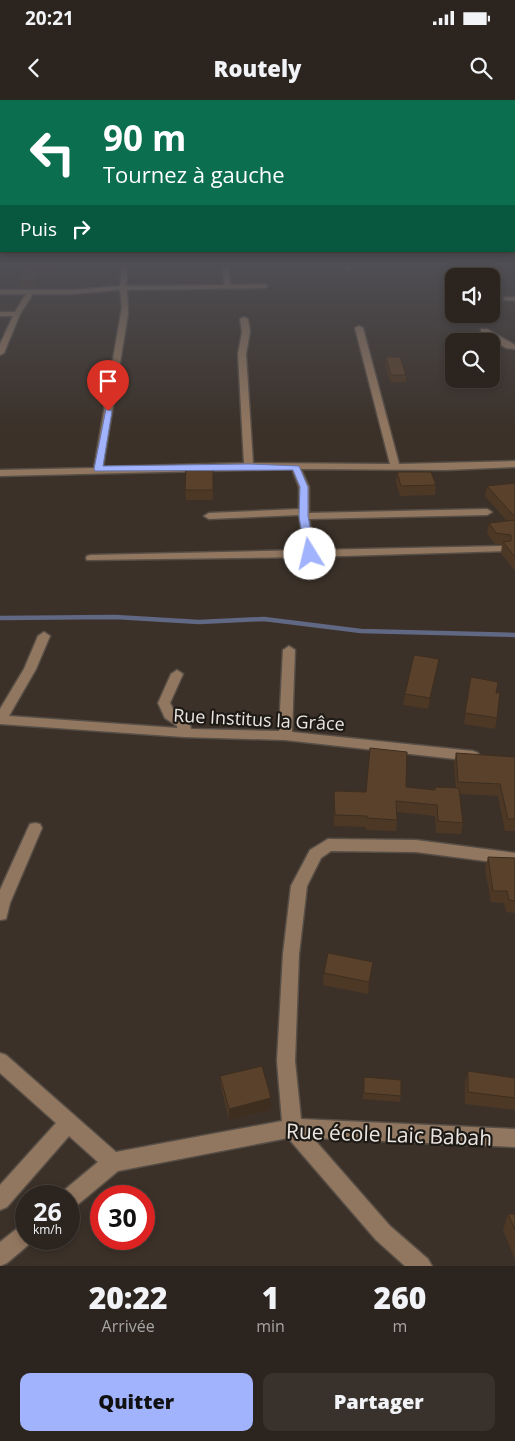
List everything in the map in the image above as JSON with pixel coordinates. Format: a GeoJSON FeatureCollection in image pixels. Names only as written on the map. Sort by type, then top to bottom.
{"type":"FeatureCollection","features":[{"type":"Feature","properties":{"kind":"street"},"geometry":{"type":"LineString","coordinates":[[0,353],[15,318]]}},
{"type":"Feature","properties":{"kind":"street"},"geometry":{"type":"LineString","coordinates":[[98,469],[124,318]]}},
{"type":"Feature","properties":{"kind":"street"},"geometry":{"type":"LineString","coordinates":[[244,319],[246,332],[242,354],[249,466]]}},
{"type":"Feature","properties":{"kind":"street"},"geometry":{"type":"LineString","coordinates":[[359,328],[395,466]]}},
{"type":"Feature","properties":{"kind":"street"},"geometry":{"type":"LineString","coordinates":[[484,331],[509,346],[515,347]]}},
{"type":"Feature","properties":{"kind":"street"},"geometry":{"type":"LineString","coordinates":[[0,473],[249,466],[296,468],[446,467],[515,464]]}},
{"type":"Feature","properties":{"kind":"street"},"geometry":{"type":"LineString","coordinates":[[296,468],[304,487],[304,514],[310,554]]}},
{"type":"Feature","properties":{"kind":"street"},"geometry":{"type":"LineString","coordinates":[[209,516],[487,512]]}},
{"type":"Feature","properties":{"kind":"street"},"geometry":{"type":"LineString","coordinates":[[91,558],[503,549]]}},
{"type":"Feature","properties":{"kind":"street"},"geometry":{"type":"LineString","coordinates":[[0,720],[30,668],[44,636]]}},
{"type":"Feature","properties":{"kind":"street"},"geometry":{"type":"LineString","coordinates":[[285,736],[289,650]]}},
{"type":"Feature","properties":{"kind":"street"},"geometry":{"type":"LineString","coordinates":[[176,674],[164,703],[170,715],[184,724],[184,733]]}},
{"type":"Feature","properties":{"kind":"street","name":"Rue Institus la Grâce"},"geometry":{"type":"LineString","coordinates":[[0,720],[184,733],[285,736],[487,758]]}},
{"type":"Feature","properties":{"kind":"street"},"geometry":{"type":"LineString","coordinates":[[0,914],[2,903],[35,828]]}},
{"type":"Feature","properties":{"kind":"street"},"geometry":{"type":"LineString","coordinates":[[421,1266],[383,1232],[292,1128],[286,1061],[291,954],[299,886],[315,854],[328,846],[416,846],[515,859]]}},
{"type":"Feature","properties":{"kind":"street"},"geometry":{"type":"LineString","coordinates":[[0,1061],[113,1162]]}},
{"type":"Feature","properties":{"kind":"street"},"geometry":{"type":"LineString","coordinates":[[0,1200],[69,1122]]}},
{"type":"Feature","properties":{"kind":"street","name":"Rue école Laic Babah"},"geometry":{"type":"LineString","coordinates":[[80,1190],[113,1162],[292,1128],[515,1138]]}},
{"type":"Feature","properties":{"kind":"street"},"geometry":{"type":"LineString","coordinates":[[0,1256],[15,1243]]}},
{"type":"Feature","properties":{"kind":"building"},"geometry":{"type":"Polygon","coordinates":[[[386,357],[400,357],[406,375],[391,375],[386,357]]]}},
{"type":"Feature","properties":{"kind":"building"},"geometry":{"type":"Polygon","coordinates":[[[186,466],[213,466],[213,490],[185,490],[186,466]]]}},
{"type":"Feature","properties":{"kind":"building"},"geometry":{"type":"Polygon","coordinates":[[[397,472],[431,472],[436,485],[401,486],[397,472]]]}},
{"type":"Feature","properties":{"kind":"building"},"geometry":{"type":"Polygon","coordinates":[[[515,483],[515,517],[487,486],[515,483]]]}},
{"type":"Feature","properties":{"kind":"building"},"geometry":{"type":"Polygon","coordinates":[[[515,520],[515,557],[503,542],[511,541],[511,535],[496,533],[489,523],[515,520]]]}},
{"type":"Feature","properties":{"kind":"building"},"geometry":{"type":"Polygon","coordinates":[[[414,655],[439,659],[430,698],[405,694],[414,655]]]}},
{"type":"Feature","properties":{"kind":"building"},"geometry":{"type":"Polygon","coordinates":[[[471,677],[498,682],[496,693],[500,693],[497,718],[465,713],[471,677]]]}},
{"type":"Feature","properties":{"kind":"building"},"geometry":{"type":"Polygon","coordinates":[[[370,748],[407,752],[406,787],[435,790],[435,787],[459,788],[463,823],[438,821],[437,805],[396,801],[397,820],[367,818],[367,816],[335,815],[334,791],[366,792],[370,748]]]}},
{"type":"Feature","properties":{"kind":"building"},"geometry":{"type":"Polygon","coordinates":[[[456,753],[515,757],[515,819],[508,819],[500,784],[458,782],[456,753]]]}},
{"type":"Feature","properties":{"kind":"building"},"geometry":{"type":"Polygon","coordinates":[[[488,857],[515,858],[515,901],[509,900],[507,891],[493,891],[488,857]]]}},
{"type":"Feature","properties":{"kind":"building"},"geometry":{"type":"Polygon","coordinates":[[[328,953],[373,962],[369,982],[324,973],[328,953]]]}},
{"type":"Feature","properties":{"kind":"building"},"geometry":{"type":"Polygon","coordinates":[[[262,1066],[271,1098],[229,1109],[220,1076],[262,1066]]]}},
{"type":"Feature","properties":{"kind":"building"},"geometry":{"type":"Polygon","coordinates":[[[468,1071],[515,1078],[515,1098],[468,1092],[468,1071]]]}},
{"type":"Feature","properties":{"kind":"building"},"geometry":{"type":"Polygon","coordinates":[[[364,1077],[401,1080],[401,1096],[364,1093],[364,1077]]]}},
{"type":"Feature","properties":{"kind":"building"},"geometry":{"type":"Polygon","coordinates":[[[508,1214],[515,1214],[515,1230],[508,1214]]]}},
{"type":"Feature","properties":{"kind":"waterway"},"geometry":{"type":"LineString","coordinates":[[0,618],[115,617],[199,622],[264,619],[361,631],[515,635]]}},
{"type":"Feature","properties":{"kind":"route"},"geometry":{"type":"LineString","coordinates":[[108,411],[98,469],[249,466],[296,468],[304,487],[304,516],[310,554]]}}]}
